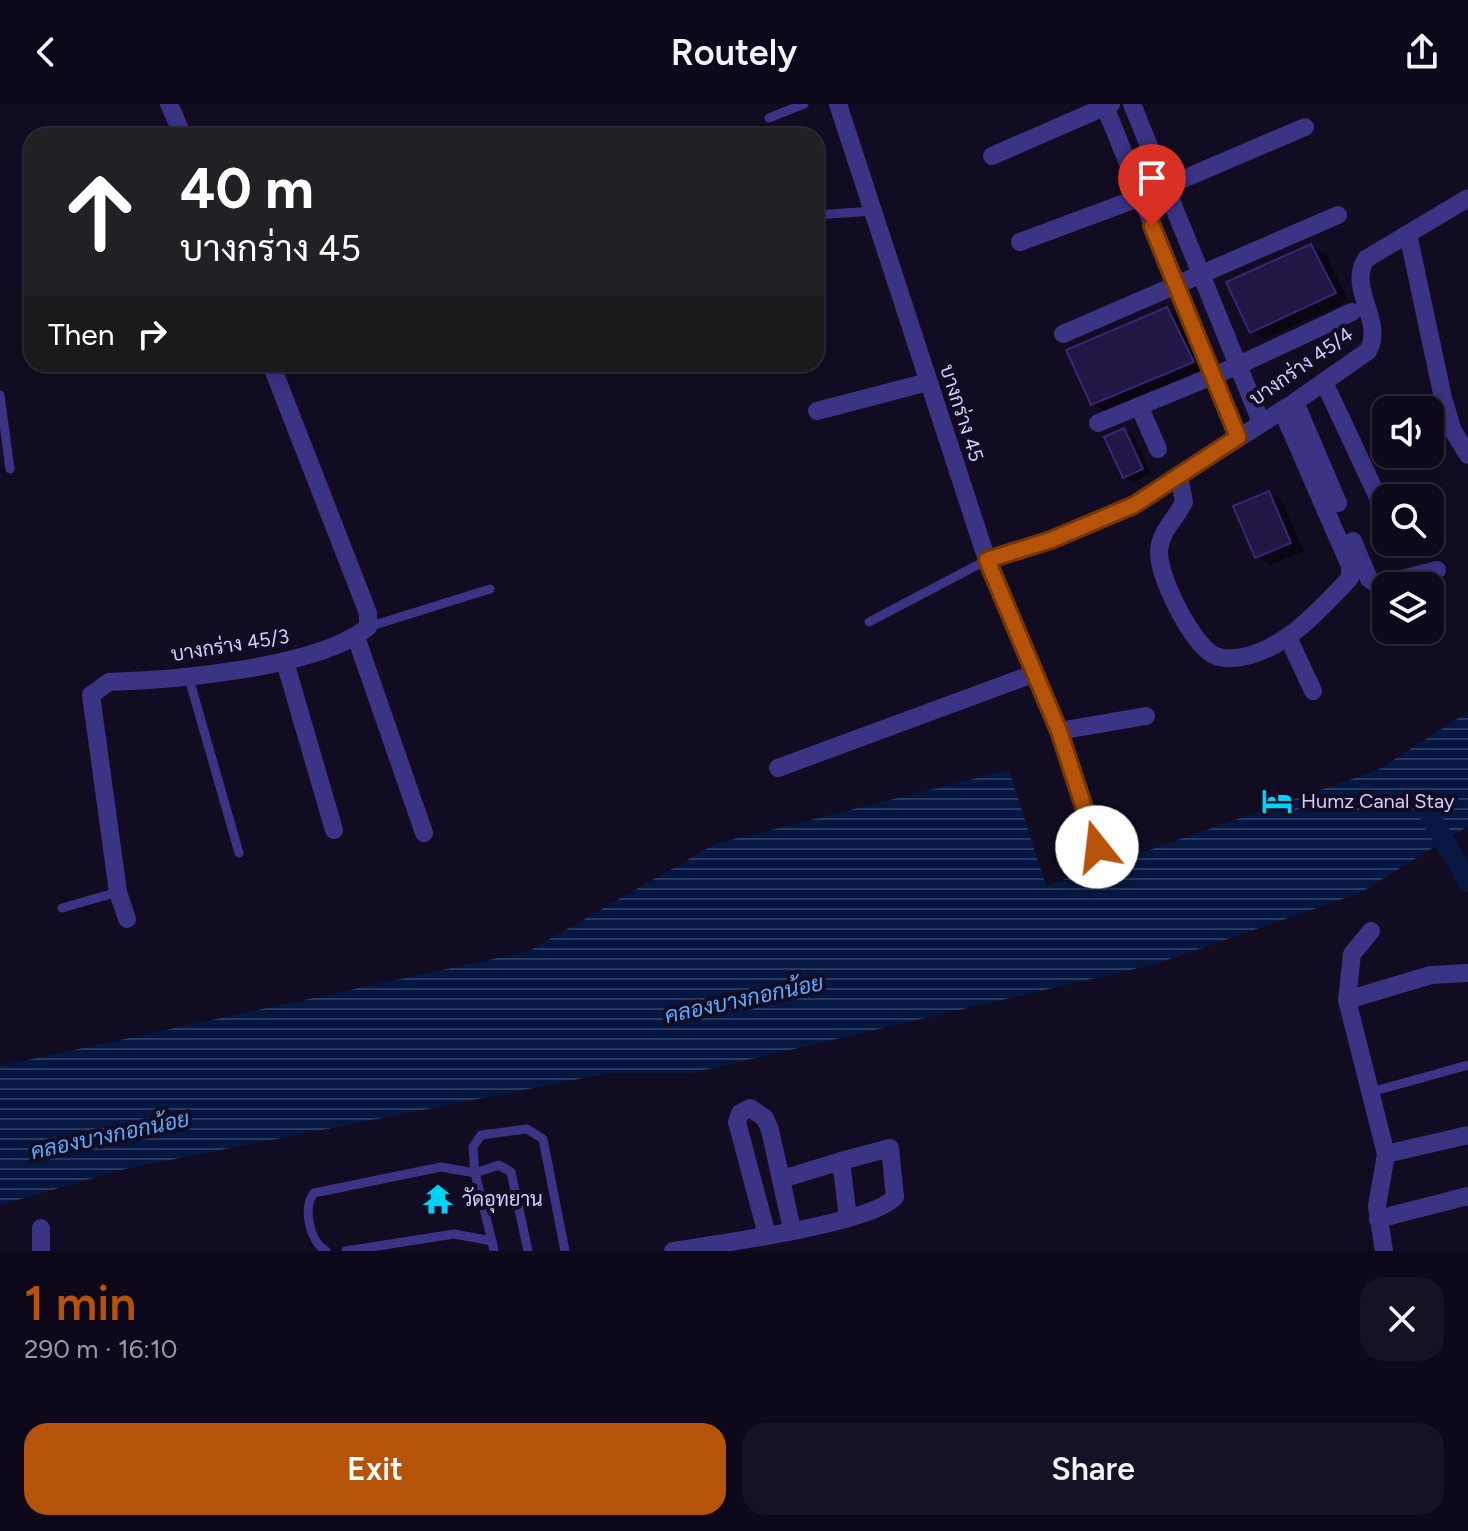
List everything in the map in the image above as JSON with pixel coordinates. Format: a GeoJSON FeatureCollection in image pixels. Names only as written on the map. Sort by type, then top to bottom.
{"type":"FeatureCollection","features":[{"type":"Feature","properties":{"kind":"street"},"geometry":{"type":"LineString","coordinates":[[169,104],[180,128]]}},
{"type":"Feature","properties":{"kind":"street","name":"บางกร่าง 45"},"geometry":{"type":"LineString","coordinates":[[838,104],[987,560],[1059,731],[1097,847]]}},
{"type":"Feature","properties":{"kind":"street"},"geometry":{"type":"LineString","coordinates":[[1132,104],[1261,422]]}},
{"type":"Feature","properties":{"kind":"street"},"geometry":{"type":"LineString","coordinates":[[992,156],[1107,105],[1175,286],[1238,437]]}},
{"type":"Feature","properties":{"kind":"street"},"geometry":{"type":"LineString","coordinates":[[1020,242],[1141,197],[1305,127]]}},
{"type":"Feature","properties":{"kind":"street","name":"บางกร่าง 45/4"},"geometry":{"type":"LineString","coordinates":[[987,560],[1104,519],[1134,505],[1368,351],[1374,340],[1359,281],[1359,270],[1366,259],[1468,198]]}},
{"type":"Feature","properties":{"kind":"street"},"geometry":{"type":"LineString","coordinates":[[1063,334],[1338,215]]}},
{"type":"Feature","properties":{"kind":"street"},"geometry":{"type":"LineString","coordinates":[[1401,238],[1453,431],[1468,455]]}},
{"type":"Feature","properties":{"kind":"street"},"geometry":{"type":"LineString","coordinates":[[1098,423],[1237,366],[1352,312]]}},
{"type":"Feature","properties":{"kind":"street"},"geometry":{"type":"LineString","coordinates":[[274,372],[368,613],[362,632],[424,833]]}},
{"type":"Feature","properties":{"kind":"street"},"geometry":{"type":"LineString","coordinates":[[817,411],[928,382]]}},
{"type":"Feature","properties":{"kind":"street"},"geometry":{"type":"LineString","coordinates":[[1324,382],[1372,485]]}},
{"type":"Feature","properties":{"kind":"street"},"geometry":{"type":"LineString","coordinates":[[1139,406],[1158,449]]}},
{"type":"Feature","properties":{"kind":"street"},"geometry":{"type":"LineString","coordinates":[[1288,406],[1369,579],[1378,585],[1437,570]]}},
{"type":"Feature","properties":{"kind":"street"},"geometry":{"type":"LineString","coordinates":[[1179,476],[1184,502],[1164,533],[1160,563],[1196,638],[1214,656],[1233,658],[1257,652],[1288,637],[1350,578],[1350,566],[1288,406]]}},
{"type":"Feature","properties":{"kind":"street","name":"บางกร่าง 45/3"},"geometry":{"type":"LineString","coordinates":[[127,919],[118,892],[91,695],[109,682],[285,662],[362,632]]}},
{"type":"Feature","properties":{"kind":"street"},"geometry":{"type":"LineString","coordinates":[[1288,637],[1313,691]]}},
{"type":"Feature","properties":{"kind":"street"},"geometry":{"type":"LineString","coordinates":[[285,662],[334,830]]}},
{"type":"Feature","properties":{"kind":"street"},"geometry":{"type":"LineString","coordinates":[[778,768],[1033,674]]}},
{"type":"Feature","properties":{"kind":"street"},"geometry":{"type":"LineString","coordinates":[[1059,731],[1146,716]]}},
{"type":"Feature","properties":{"kind":"street"},"geometry":{"type":"LineString","coordinates":[[1371,931],[1352,954],[1347,1000],[1386,1154],[1378,1193],[1378,1219],[1384,1251]]}},
{"type":"Feature","properties":{"kind":"street"},"geometry":{"type":"LineString","coordinates":[[1347,1000],[1431,975],[1468,973]]}},
{"type":"Feature","properties":{"kind":"street"},"geometry":{"type":"LineString","coordinates":[[767,1235],[737,1122],[740,1113],[750,1108],[765,1118],[792,1229]]}},
{"type":"Feature","properties":{"kind":"street"},"geometry":{"type":"LineString","coordinates":[[1386,1154],[1468,1135]]}},
{"type":"Feature","properties":{"kind":"street"},"geometry":{"type":"LineString","coordinates":[[673,1251],[848,1218],[888,1205],[895,1197],[890,1148],[782,1179]]}},
{"type":"Feature","properties":{"kind":"street"},"geometry":{"type":"LineString","coordinates":[[841,1161],[848,1190],[848,1218]]}},
{"type":"Feature","properties":{"kind":"street"},"geometry":{"type":"LineString","coordinates":[[1378,1219],[1468,1196]]}},
{"type":"Feature","properties":{"kind":"street"},"geometry":{"type":"LineString","coordinates":[[41,1228],[41,1251]]}},
{"type":"Feature","properties":{"kind":"lane"},"geometry":{"type":"LineString","coordinates":[[769,118],[804,104]]}},
{"type":"Feature","properties":{"kind":"lane"},"geometry":{"type":"LineString","coordinates":[[824,214],[873,211]]}},
{"type":"Feature","properties":{"kind":"lane"},"geometry":{"type":"LineString","coordinates":[[0,395],[10,469]]}},
{"type":"Feature","properties":{"kind":"lane"},"geometry":{"type":"LineString","coordinates":[[869,622],[987,560]]}},
{"type":"Feature","properties":{"kind":"lane"},"geometry":{"type":"LineString","coordinates":[[362,632],[490,589]]}},
{"type":"Feature","properties":{"kind":"lane"},"geometry":{"type":"LineString","coordinates":[[188,675],[239,853]]}},
{"type":"Feature","properties":{"kind":"lane"},"geometry":{"type":"LineString","coordinates":[[62,908],[118,892]]}},
{"type":"Feature","properties":{"kind":"lane"},"geometry":{"type":"LineString","coordinates":[[1371,1092],[1468,1065]]}},
{"type":"Feature","properties":{"kind":"lane"},"geometry":{"type":"LineString","coordinates":[[493,1246],[475,1173],[473,1147],[481,1135],[509,1129],[535,1131],[543,1139],[565,1251]]}},
{"type":"Feature","properties":{"kind":"lane"},"geometry":{"type":"LineString","coordinates":[[326,1251],[313,1238],[308,1206],[314,1193],[325,1187],[441,1167],[475,1173],[499,1165],[511,1172],[528,1251]]}},
{"type":"Feature","properties":{"kind":"lane"},"geometry":{"type":"LineString","coordinates":[[346,1251],[454,1234],[493,1246]]}},
{"type":"Feature","properties":{"kind":"water","name":"คลองบางกอกน้อย"},"geometry":{"type":"Polygon","coordinates":[[[1468,712],[1468,826],[1360,893],[1155,964],[692,1073],[609,1073],[125,1169],[0,1205],[0,1066],[529,951],[715,844],[1009,770],[1046,886],[1378,770],[1468,712]]]}},
{"type":"Feature","properties":{"kind":"building"},"geometry":{"type":"Polygon","coordinates":[[[1311,244],[1336,293],[1250,333],[1226,282],[1311,244]]]}},
{"type":"Feature","properties":{"kind":"building"},"geometry":{"type":"Polygon","coordinates":[[[1167,307],[1194,362],[1091,405],[1066,350],[1167,307]]]}},
{"type":"Feature","properties":{"kind":"building"},"geometry":{"type":"Polygon","coordinates":[[[1124,428],[1143,469],[1123,478],[1104,437],[1124,428]]]}},
{"type":"Feature","properties":{"kind":"building"},"geometry":{"type":"Polygon","coordinates":[[[1269,491],[1291,543],[1255,558],[1233,506],[1269,491]]]}},
{"type":"Feature","properties":{"kind":"waterway"},"geometry":{"type":"LineString","coordinates":[[1430,816],[1468,882]]}},
{"type":"Feature","properties":{"kind":"place","name":"Humz Canal Stay"},"geometry":{"type":"Point","coordinates":[1277,801]}},
{"type":"Feature","properties":{"kind":"place","name":"วัดอุทยาน"},"geometry":{"type":"Point","coordinates":[438,1199]}},
{"type":"Feature","properties":{"kind":"route"},"geometry":{"type":"LineString","coordinates":[[1097,847],[1059,731],[987,560],[1051,540],[1134,505],[1238,437],[1152,226]]}}]}
